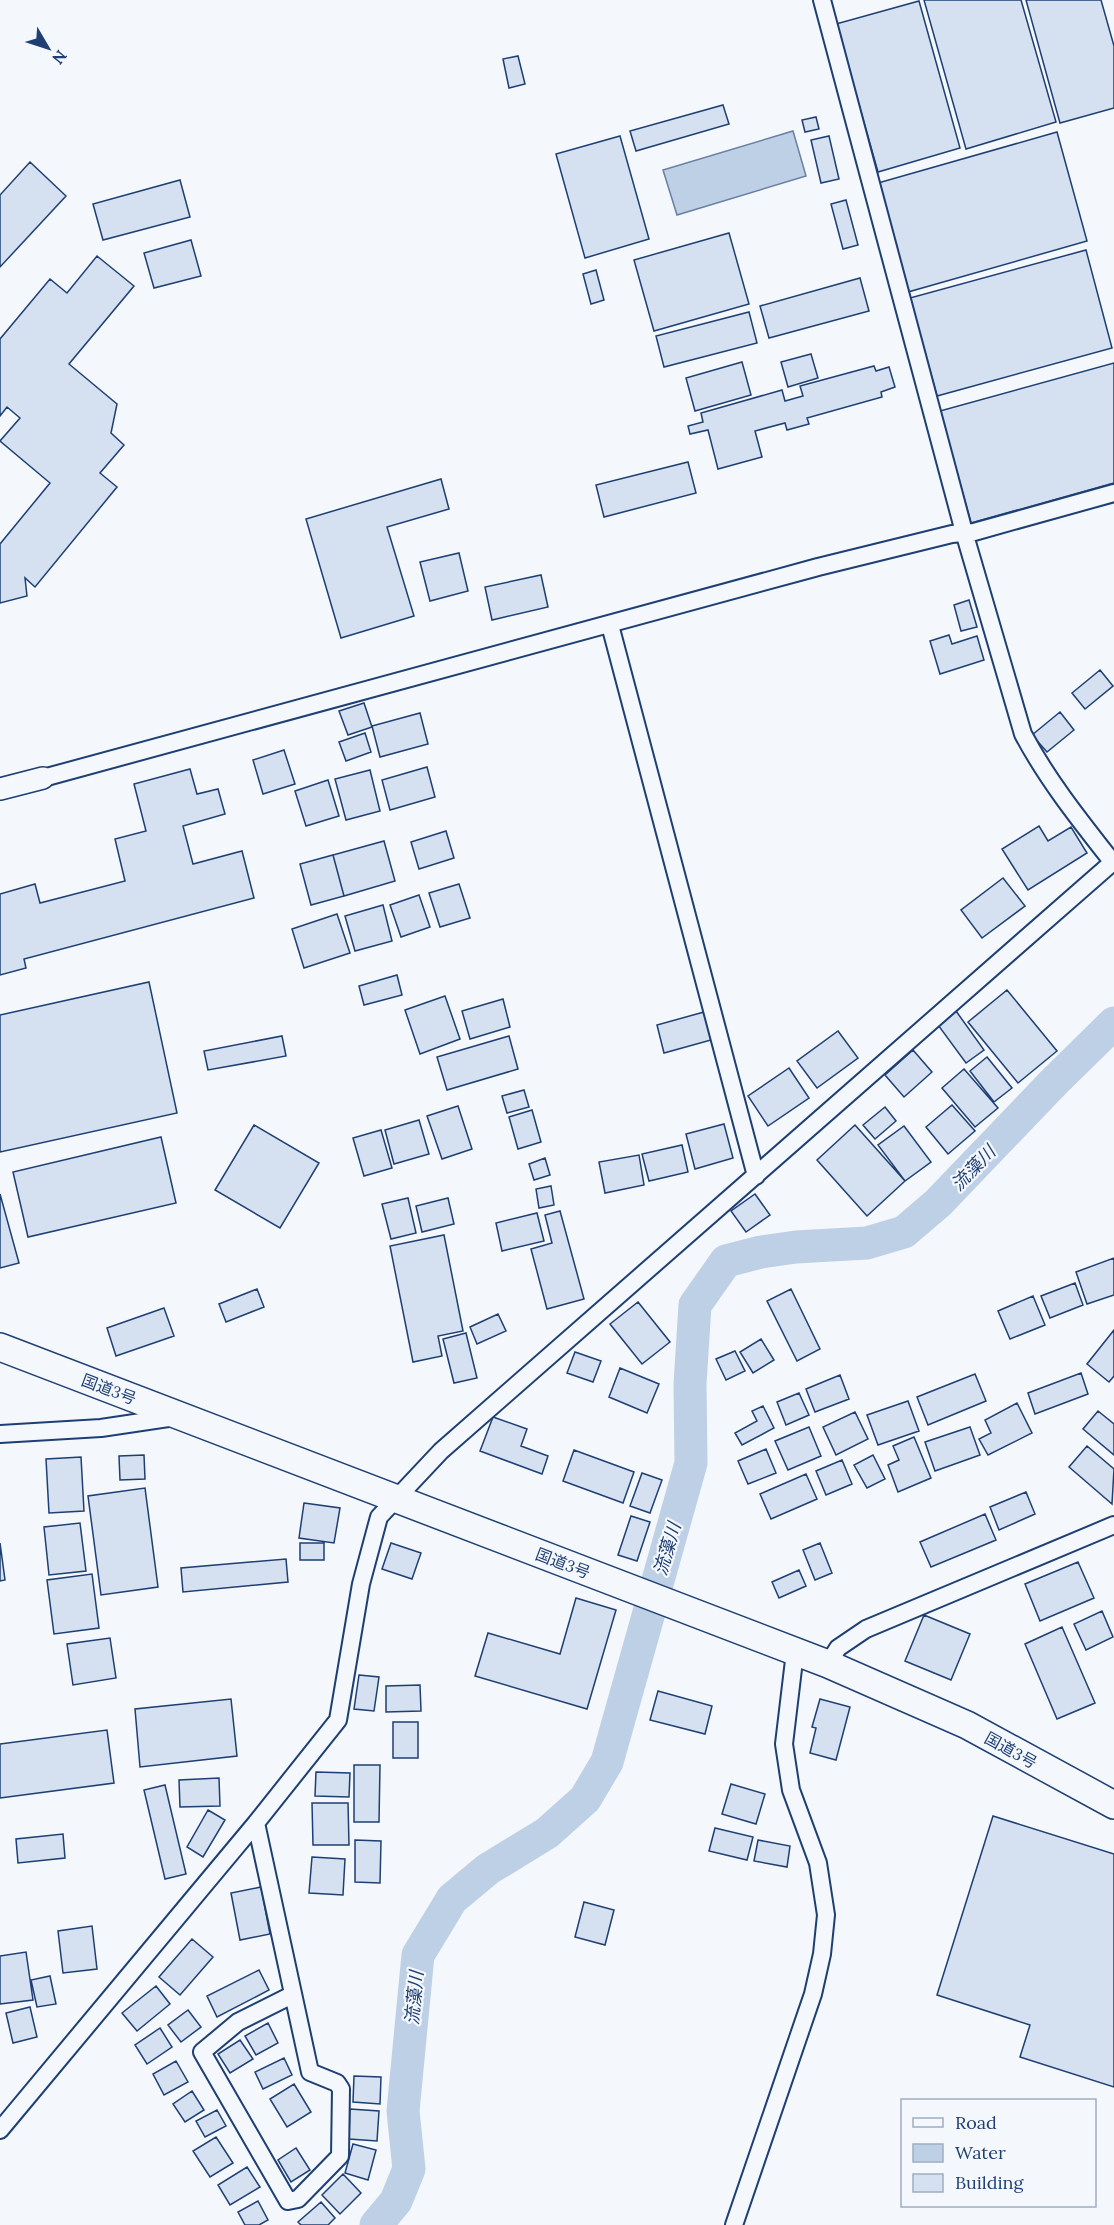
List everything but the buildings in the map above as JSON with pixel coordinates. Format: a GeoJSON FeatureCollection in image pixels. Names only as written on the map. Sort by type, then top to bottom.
{"type":"FeatureCollection","features":[{"type":"Feature","properties":{"kind":"highway","name":"国道3号"},"geometry":{"type":"LineString","coordinates":[[0,1347],[828,1664],[967,1725],[1114,1805]]}},
{"type":"Feature","properties":{"kind":"street"},"geometry":{"type":"LineString","coordinates":[[0,2130],[256,1823],[338,1720],[361,1584],[379,1517],[441,1451],[1114,862],[1067,804],[1037,760],[1023,734],[964,532],[822,0]]}},
{"type":"Feature","properties":{"kind":"street"},"geometry":{"type":"LineString","coordinates":[[0,789],[818,567],[1114,493]]}},
{"type":"Feature","properties":{"kind":"street"},"geometry":{"type":"LineString","coordinates":[[610,625],[756,1176]]}},
{"type":"Feature","properties":{"kind":"street"},"geometry":{"type":"LineString","coordinates":[[0,1434],[101,1428],[182,1416]]}},
{"type":"Feature","properties":{"kind":"street"},"geometry":{"type":"LineString","coordinates":[[828,1664],[838,1648],[866,1629],[1114,1525]]}},
{"type":"Feature","properties":{"kind":"street"},"geometry":{"type":"LineString","coordinates":[[734,2225],[813,1994],[826,1915],[818,1863],[791,1790],[784,1744],[795,1653]]}},
{"type":"Feature","properties":{"kind":"street"},"geometry":{"type":"LineString","coordinates":[[256,1823],[310,2072],[337,2083],[341,2089],[340,2156],[298,2199],[288,2201],[202,2052],[238,2022],[292,1995]]}},
{"type":"Feature","properties":{"kind":"water"},"geometry":{"type":"Polygon","coordinates":[[[793,131],[806,176],[677,215],[663,170],[793,131]]]}},
{"type":"Feature","properties":{"kind":"waterway","name":"流藻川"},"geometry":{"type":"LineString","coordinates":[[376,2225],[396,2201],[409,2169],[403,2111],[418,1955],[452,1899],[488,1869],[547,1833],[585,1799],[607,1762],[691,1463],[690,1384],[695,1305],[726,1261],[761,1252],[796,1247],[867,1243],[904,1232],[938,1203],[1114,1023]]}}]}
